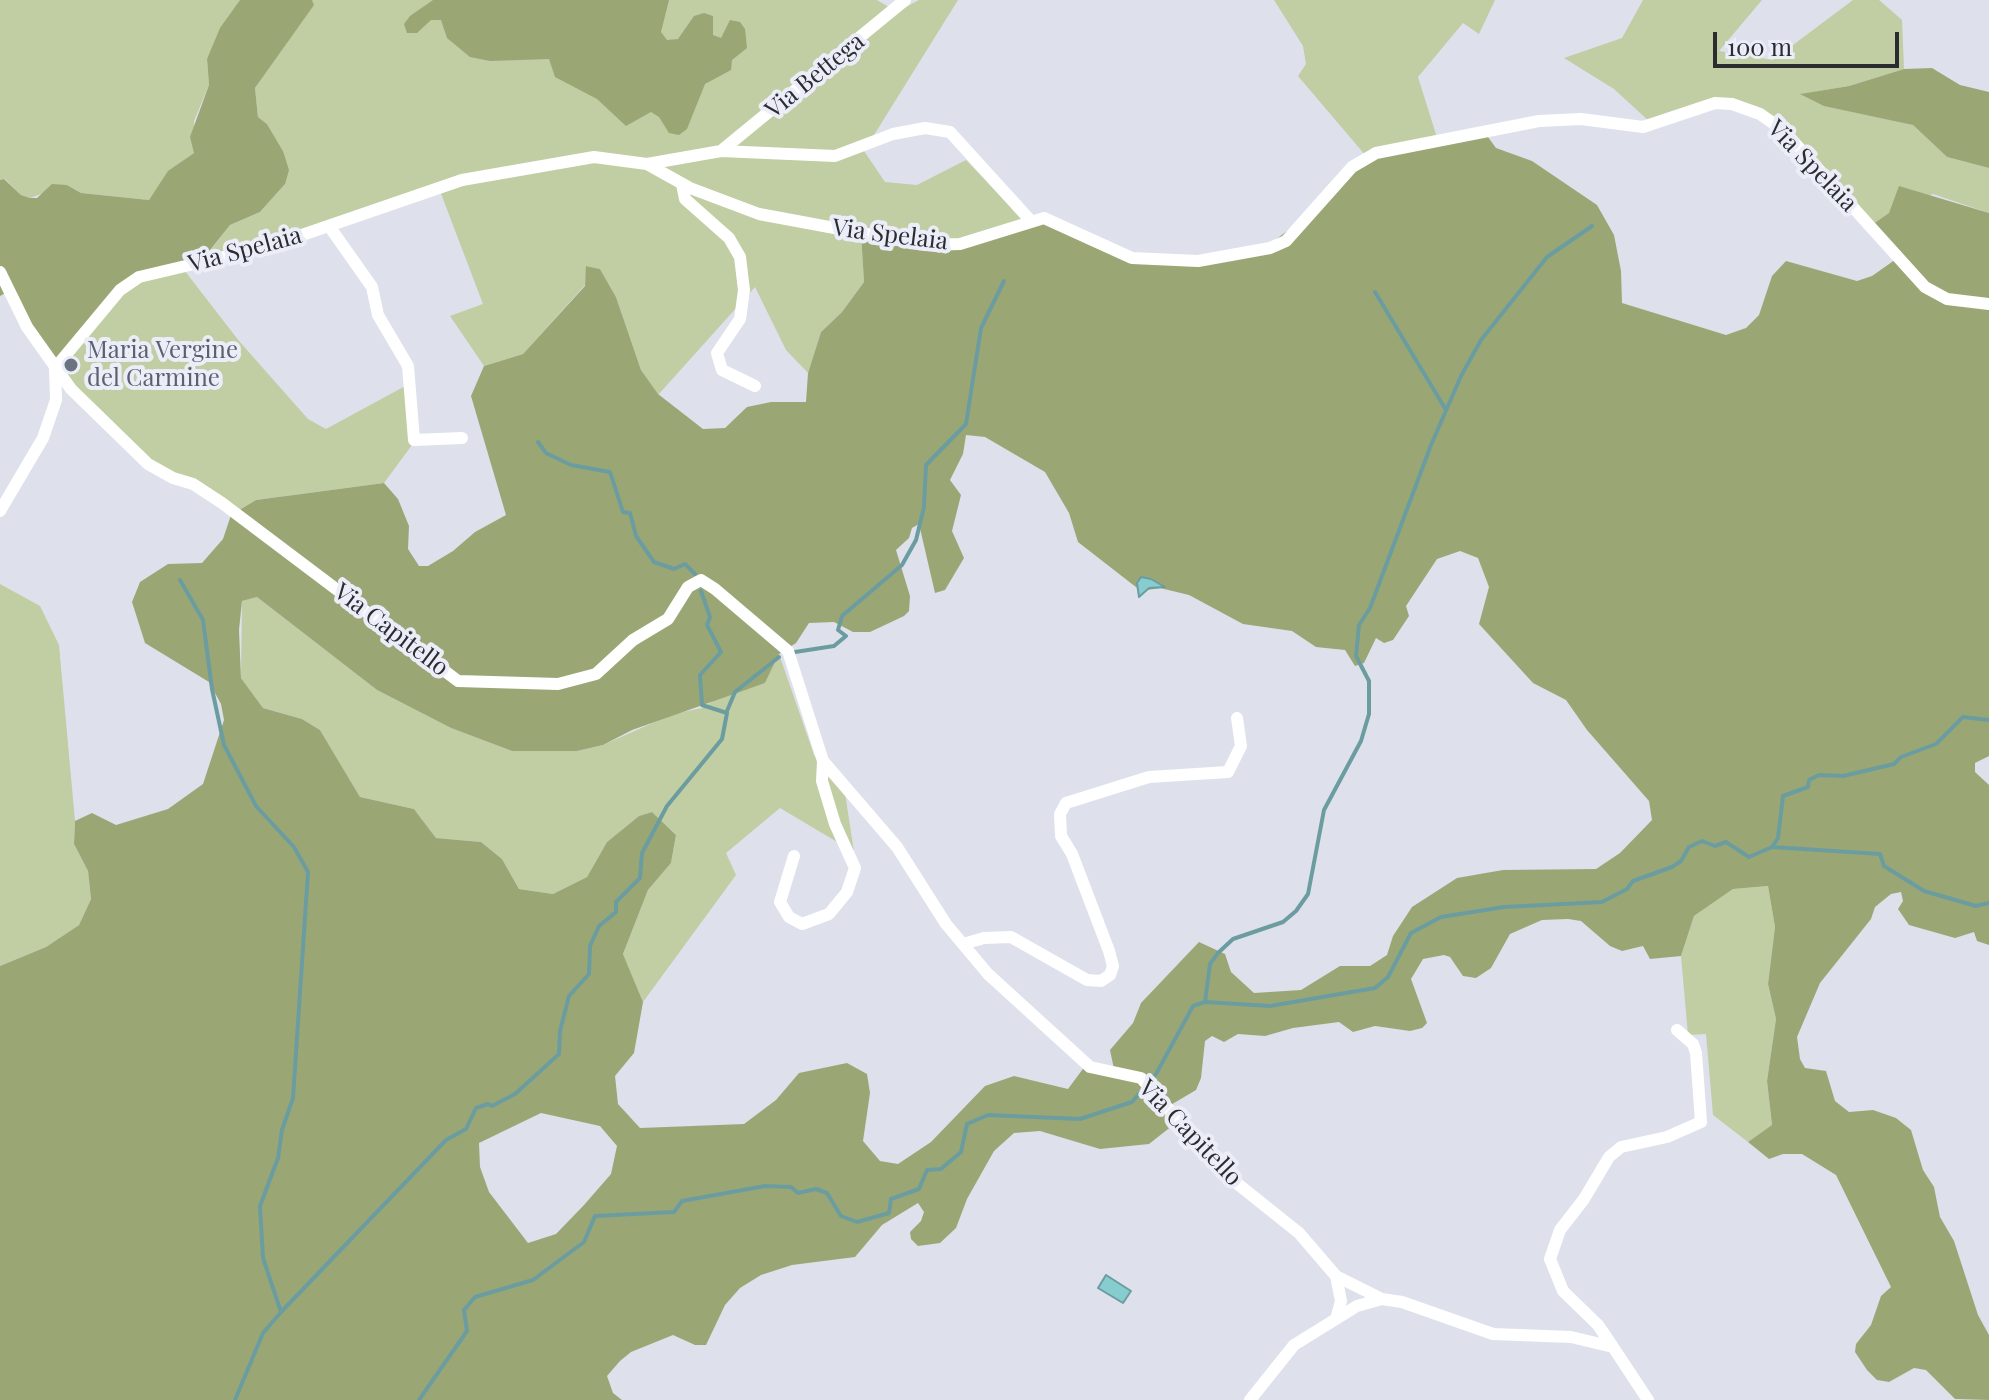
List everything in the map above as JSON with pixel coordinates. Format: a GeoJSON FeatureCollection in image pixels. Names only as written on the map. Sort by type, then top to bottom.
{"type":"FeatureCollection","features":[{"type":"Feature","properties":{"kind":"street","name":"Via Bettega"},"geometry":{"type":"LineString","coordinates":[[721,151],[905,0]]}},
{"type":"Feature","properties":{"kind":"street","name":"Via Spelaia"},"geometry":{"type":"LineString","coordinates":[[55,368],[120,290],[139,277],[270,246],[462,180],[594,157],[647,164],[682,184],[759,214],[926,245],[960,244],[1044,218],[1132,258],[1198,261],[1270,248],[1286,241],[1352,167],[1376,153],[1539,121],[1581,119],[1643,127],[1698,106],[1732,104],[1760,114],[1783,130],[1925,287],[1947,299],[1989,304]]}},
{"type":"Feature","properties":{"kind":"street","name":"Via Bettega"},"geometry":{"type":"LineString","coordinates":[[647,164],[721,151],[835,156],[893,134],[925,128],[950,132],[1030,220]]}},
{"type":"Feature","properties":{"kind":"street"},"geometry":{"type":"LineString","coordinates":[[682,184],[685,199],[729,238],[740,257],[744,290],[740,319],[717,353],[722,370],[737,381],[755,386]]}},
{"type":"Feature","properties":{"kind":"street"},"geometry":{"type":"LineString","coordinates":[[329,226],[372,287],[378,315],[408,366],[414,440],[462,438]]}},
{"type":"Feature","properties":{"kind":"street"},"geometry":{"type":"LineString","coordinates":[[0,272],[27,327],[55,368],[56,400],[43,438],[0,511]]}},
{"type":"Feature","properties":{"kind":"street","name":"Via Capitello"},"geometry":{"type":"LineString","coordinates":[[55,368],[71,389],[148,464],[193,484],[212,497],[458,681],[558,684],[596,674],[633,640],[668,619],[688,587],[701,580],[788,651],[823,761],[897,847],[963,944],[988,974],[1090,1067],[1141,1078],[1229,1177],[1299,1233],[1336,1276],[1382,1299],[1402,1302],[1493,1334],[1571,1337],[1613,1347]]}},
{"type":"Feature","properties":{"kind":"street"},"geometry":{"type":"LineString","coordinates":[[963,944],[984,938],[1011,937],[1087,980],[1101,981],[1110,975],[1113,966],[1109,951],[1072,854],[1061,836],[1060,814],[1066,803],[1149,777],[1228,772],[1241,746],[1237,718]]}},
{"type":"Feature","properties":{"kind":"street"},"geometry":{"type":"LineString","coordinates":[[794,856],[780,902],[789,917],[802,924],[829,914],[847,892],[855,868],[835,824],[822,781],[823,761]]}},
{"type":"Feature","properties":{"kind":"street"},"geometry":{"type":"LineString","coordinates":[[1648,1400],[1598,1325],[1563,1291],[1550,1259],[1560,1230],[1609,1157],[1621,1147],[1667,1137],[1701,1122],[1696,1053],[1693,1044],[1677,1030]]}},
{"type":"Feature","properties":{"kind":"street"},"geometry":{"type":"LineString","coordinates":[[1336,1276],[1341,1301],[1336,1319]]}},
{"type":"Feature","properties":{"kind":"street"},"geometry":{"type":"LineString","coordinates":[[1250,1400],[1294,1345],[1357,1306],[1382,1299]]}},
{"type":"Feature","properties":{"kind":"green space"},"geometry":{"type":"Polygon","coordinates":[[[0,0],[240,0],[207,59],[209,85],[194,121],[194,153],[169,171],[149,200],[81,193],[67,185],[30,198],[21,195],[5,179],[0,180],[0,0]]]}},
{"type":"Feature","properties":{"kind":"green space"},"geometry":{"type":"Polygon","coordinates":[[[240,0],[312,0],[314,5],[255,88],[258,117],[267,124],[283,151],[289,170],[285,184],[260,212],[230,225],[199,264],[130,285],[54,366],[9,291],[0,296],[0,180],[4,179],[21,195],[30,198],[37,198],[52,184],[67,185],[81,193],[149,200],[168,171],[194,153],[190,137],[209,85],[207,59],[220,28],[240,0]]]}},
{"type":"Feature","properties":{"kind":"green space"},"geometry":{"type":"Polygon","coordinates":[[[312,0],[877,0],[897,12],[919,0],[958,0],[864,151],[885,182],[917,185],[966,160],[1025,222],[970,242],[861,235],[864,282],[842,312],[821,332],[808,373],[786,350],[755,287],[658,395],[641,370],[616,297],[600,269],[587,266],[585,285],[523,354],[484,366],[450,316],[483,304],[440,191],[200,264],[230,225],[260,212],[285,184],[283,151],[267,124],[258,117],[255,88],[313,5],[312,0]]]}},
{"type":"Feature","properties":{"kind":"green space"},"geometry":{"type":"Polygon","coordinates":[[[433,0],[669,0],[661,32],[667,40],[678,39],[694,16],[704,13],[713,16],[713,35],[721,38],[730,20],[740,22],[745,29],[747,48],[732,60],[731,70],[705,84],[687,129],[679,135],[669,133],[659,117],[651,112],[626,126],[597,99],[555,77],[549,59],[490,61],[470,57],[447,38],[441,20],[431,20],[417,33],[407,33],[404,24],[410,16],[433,0]]]}},
{"type":"Feature","properties":{"kind":"green space"},"geometry":{"type":"Polygon","coordinates":[[[1274,0],[1495,0],[1479,34],[1463,23],[1418,77],[1439,144],[1366,156],[1298,76],[1306,64],[1303,46],[1274,0]]]}},
{"type":"Feature","properties":{"kind":"green space"},"geometry":{"type":"Polygon","coordinates":[[[1643,0],[1762,0],[1719,51],[1773,60],[1853,0],[1879,0],[1902,20],[1904,69],[1849,86],[1801,94],[1913,125],[1947,157],[1989,168],[1989,213],[1933,194],[1889,213],[1870,226],[1772,125],[1738,107],[1694,109],[1650,122],[1614,89],[1564,58],[1622,38],[1643,0]]]}},
{"type":"Feature","properties":{"kind":"green space"},"geometry":{"type":"Polygon","coordinates":[[[1932,68],[1960,85],[1989,92],[1989,168],[1947,157],[1913,125],[1824,106],[1800,94],[1849,86],[1904,69],[1932,68]]]}},
{"type":"Feature","properties":{"kind":"green space"},"geometry":{"type":"Polygon","coordinates":[[[1485,133],[1496,148],[1532,161],[1597,205],[1614,235],[1621,271],[1622,303],[1726,335],[1746,328],[1759,315],[1772,276],[1786,261],[1857,281],[1872,276],[1899,257],[1870,226],[1889,213],[1899,186],[1989,213],[1989,756],[1975,763],[1975,772],[1989,785],[1989,945],[1977,941],[1974,932],[1955,938],[1909,925],[1898,909],[1903,901],[1901,892],[1891,894],[1875,907],[1871,919],[1820,983],[1797,1037],[1800,1059],[1805,1068],[1826,1071],[1835,1101],[1849,1112],[1873,1110],[1896,1118],[1911,1130],[1923,1170],[1934,1187],[1940,1217],[1954,1241],[1978,1315],[1989,1335],[1989,1400],[1955,1399],[1926,1370],[1914,1368],[1889,1382],[1877,1380],[1867,1370],[1855,1352],[1856,1344],[1871,1325],[1881,1296],[1891,1287],[1836,1175],[1802,1154],[1783,1154],[1769,1159],[1748,1142],[1772,1125],[1767,1081],[1776,1019],[1768,984],[1775,927],[1768,886],[1733,889],[1694,916],[1681,956],[1650,959],[1643,946],[1622,951],[1610,946],[1581,921],[1568,919],[1542,920],[1510,934],[1491,968],[1476,978],[1463,976],[1450,957],[1444,955],[1423,959],[1411,979],[1427,1023],[1422,1028],[1410,1031],[1375,1026],[1353,1032],[1339,1022],[1293,1028],[1265,1036],[1238,1034],[1224,1042],[1212,1036],[1205,1041],[1201,1078],[1196,1090],[1169,1106],[1177,1122],[1149,1144],[1100,1149],[1040,1131],[1014,1133],[994,1151],[967,1199],[956,1228],[940,1243],[918,1246],[911,1239],[910,1232],[921,1221],[924,1212],[918,1203],[882,1225],[855,1257],[792,1265],[761,1275],[740,1288],[725,1305],[706,1345],[695,1345],[673,1335],[631,1352],[620,1361],[607,1376],[613,1393],[622,1400],[0,1400],[0,966],[46,947],[79,925],[91,899],[88,871],[74,844],[75,821],[92,813],[116,825],[168,809],[203,784],[224,720],[221,704],[209,682],[145,643],[132,602],[140,582],[168,564],[202,563],[223,539],[231,515],[256,500],[384,483],[398,499],[409,526],[408,549],[419,566],[428,566],[453,551],[475,532],[506,515],[471,396],[484,366],[523,354],[585,286],[586,266],[600,269],[616,297],[641,370],[658,394],[703,429],[725,428],[747,407],[771,402],[806,402],[808,373],[821,332],[842,312],[864,282],[861,234],[931,246],[1038,218],[1125,257],[1174,263],[1267,246],[1291,228],[1366,156],[1485,133]],[[966,435],[963,454],[950,480],[961,495],[952,531],[964,558],[945,590],[935,593],[919,524],[912,528],[909,538],[896,550],[910,596],[909,611],[904,616],[870,632],[853,632],[834,622],[809,623],[796,643],[779,654],[765,683],[632,730],[603,745],[577,751],[512,751],[451,728],[377,690],[257,597],[242,601],[239,630],[241,678],[263,708],[302,719],[320,730],[360,797],[414,809],[436,838],[481,842],[502,859],[519,889],[553,894],[587,877],[607,842],[639,816],[652,812],[676,835],[671,863],[648,890],[623,954],[643,1002],[634,1053],[615,1076],[618,1104],[640,1128],[744,1124],[776,1100],[799,1073],[847,1063],[867,1074],[870,1093],[863,1141],[880,1161],[898,1164],[931,1142],[985,1086],[1014,1076],[1068,1089],[1085,1066],[1115,1074],[1110,1050],[1133,1023],[1141,1003],[1199,942],[1225,954],[1231,972],[1254,993],[1301,990],[1340,966],[1370,966],[1387,955],[1393,936],[1412,907],[1457,878],[1503,870],[1596,869],[1620,853],[1652,820],[1649,801],[1587,730],[1566,700],[1533,683],[1479,624],[1489,587],[1478,558],[1460,551],[1437,559],[1406,606],[1409,616],[1393,640],[1384,643],[1376,638],[1364,663],[1355,666],[1345,650],[1316,647],[1292,631],[1243,624],[1189,595],[1160,588],[1141,591],[1078,542],[1069,513],[1045,472],[985,437],[966,435]],[[541,1113],[479,1143],[480,1167],[489,1192],[528,1243],[556,1234],[584,1205],[611,1174],[617,1146],[600,1126],[541,1113]]]}},
{"type":"Feature","properties":{"kind":"green space"},"geometry":{"type":"Polygon","coordinates":[[[181,266],[239,341],[308,419],[326,429],[409,384],[412,445],[384,483],[256,500],[231,515],[201,487],[150,465],[54,366],[130,285],[181,266]]]}},
{"type":"Feature","properties":{"kind":"green space"},"geometry":{"type":"Polygon","coordinates":[[[0,584],[40,606],[59,645],[75,821],[74,844],[88,871],[91,899],[79,925],[46,947],[0,966],[0,584]]]}},
{"type":"Feature","properties":{"kind":"green space"},"geometry":{"type":"Polygon","coordinates":[[[257,597],[377,690],[451,728],[512,751],[577,751],[603,745],[673,714],[702,708],[721,696],[765,683],[779,654],[814,755],[823,767],[843,780],[854,852],[780,808],[726,853],[736,875],[643,1002],[623,954],[648,890],[671,863],[676,835],[652,812],[639,816],[607,842],[587,877],[553,894],[519,889],[502,859],[481,842],[436,838],[414,809],[360,797],[320,730],[302,719],[263,708],[241,678],[242,601],[257,597]]]}},
{"type":"Feature","properties":{"kind":"green space"},"geometry":{"type":"Polygon","coordinates":[[[1768,886],[1775,927],[1768,984],[1776,1019],[1767,1081],[1772,1126],[1748,1142],[1713,1115],[1706,1034],[1688,1035],[1681,956],[1694,916],[1733,889],[1768,886]]]}},
{"type":"Feature","properties":{"kind":"water"},"geometry":{"type":"Polygon","coordinates":[[[1141,577],[1165,587],[1149,588],[1139,597],[1137,583],[1141,577]]]}},
{"type":"Feature","properties":{"kind":"water"},"geometry":{"type":"Polygon","coordinates":[[[1106,1275],[1131,1291],[1123,1303],[1098,1288],[1106,1275]]]}},
{"type":"Feature","properties":{"kind":"waterway"},"geometry":{"type":"LineString","coordinates":[[1205,1002],[1210,964],[1218,953],[1233,939],[1283,922],[1308,894],[1324,810],[1361,741],[1369,714],[1369,681],[1356,656],[1359,625],[1370,608],[1431,445],[1461,376],[1481,340],[1547,257],[1592,226]]}},
{"type":"Feature","properties":{"kind":"waterway"},"geometry":{"type":"LineString","coordinates":[[795,652],[834,646],[846,636],[838,630],[842,616],[902,565],[916,540],[924,507],[926,465],[966,424],[981,328],[1004,281]]}},
{"type":"Feature","properties":{"kind":"waterway"},"geometry":{"type":"LineString","coordinates":[[1375,292],[1446,410]]}},
{"type":"Feature","properties":{"kind":"waterway"},"geometry":{"type":"LineString","coordinates":[[538,442],[546,453],[571,465],[610,472],[623,512],[630,513],[636,536],[654,562],[674,569],[685,564],[695,574]]}},
{"type":"Feature","properties":{"kind":"waterway"},"geometry":{"type":"LineString","coordinates":[[180,580],[203,620],[212,689],[224,745],[256,806],[294,847],[308,872],[293,1098],[282,1130],[278,1158],[260,1206],[263,1258],[281,1312]]}},
{"type":"Feature","properties":{"kind":"waterway"},"geometry":{"type":"LineString","coordinates":[[235,1400],[263,1333],[281,1312],[446,1140],[466,1129],[476,1108],[488,1104],[492,1106],[515,1094],[559,1054],[560,1031],[569,996],[589,974],[590,946],[599,926],[616,912],[616,902],[640,878],[642,853],[667,806],[722,739],[727,713],[702,705],[700,675],[721,652],[707,625],[710,617],[701,591]]}},
{"type":"Feature","properties":{"kind":"waterway"},"geometry":{"type":"LineString","coordinates":[[727,711],[735,692],[779,657]]}},
{"type":"Feature","properties":{"kind":"waterway"},"geometry":{"type":"LineString","coordinates":[[419,1400],[467,1331],[464,1310],[475,1297],[533,1280],[584,1242],[595,1216],[674,1212],[682,1201],[765,1186],[791,1187],[798,1193],[816,1189],[827,1193],[841,1216],[857,1222],[889,1213],[891,1199],[919,1189],[927,1170],[941,1169],[961,1152],[967,1124],[988,1115],[1080,1119],[1132,1102],[1156,1074],[1193,1006],[1205,1002],[1270,1006],[1375,988],[1388,977],[1411,933],[1441,917],[1504,907],[1602,902],[1627,889],[1633,881],[1672,867],[1681,861],[1689,847],[1702,841],[1715,846],[1726,842],[1749,857],[1772,847],[1778,838],[1783,796],[1808,787],[1809,780],[1819,775],[1843,776],[1894,764],[1901,757],[1936,744],[1963,717],[1989,720]]}},
{"type":"Feature","properties":{"kind":"waterway"},"geometry":{"type":"LineString","coordinates":[[1772,847],[1880,854],[1884,866],[1924,891],[1976,906],[1989,903]]}},
{"type":"Feature","properties":{"kind":"place","name":"Maria Vergine del Carmine"},"geometry":{"type":"Point","coordinates":[71,365]}}]}
